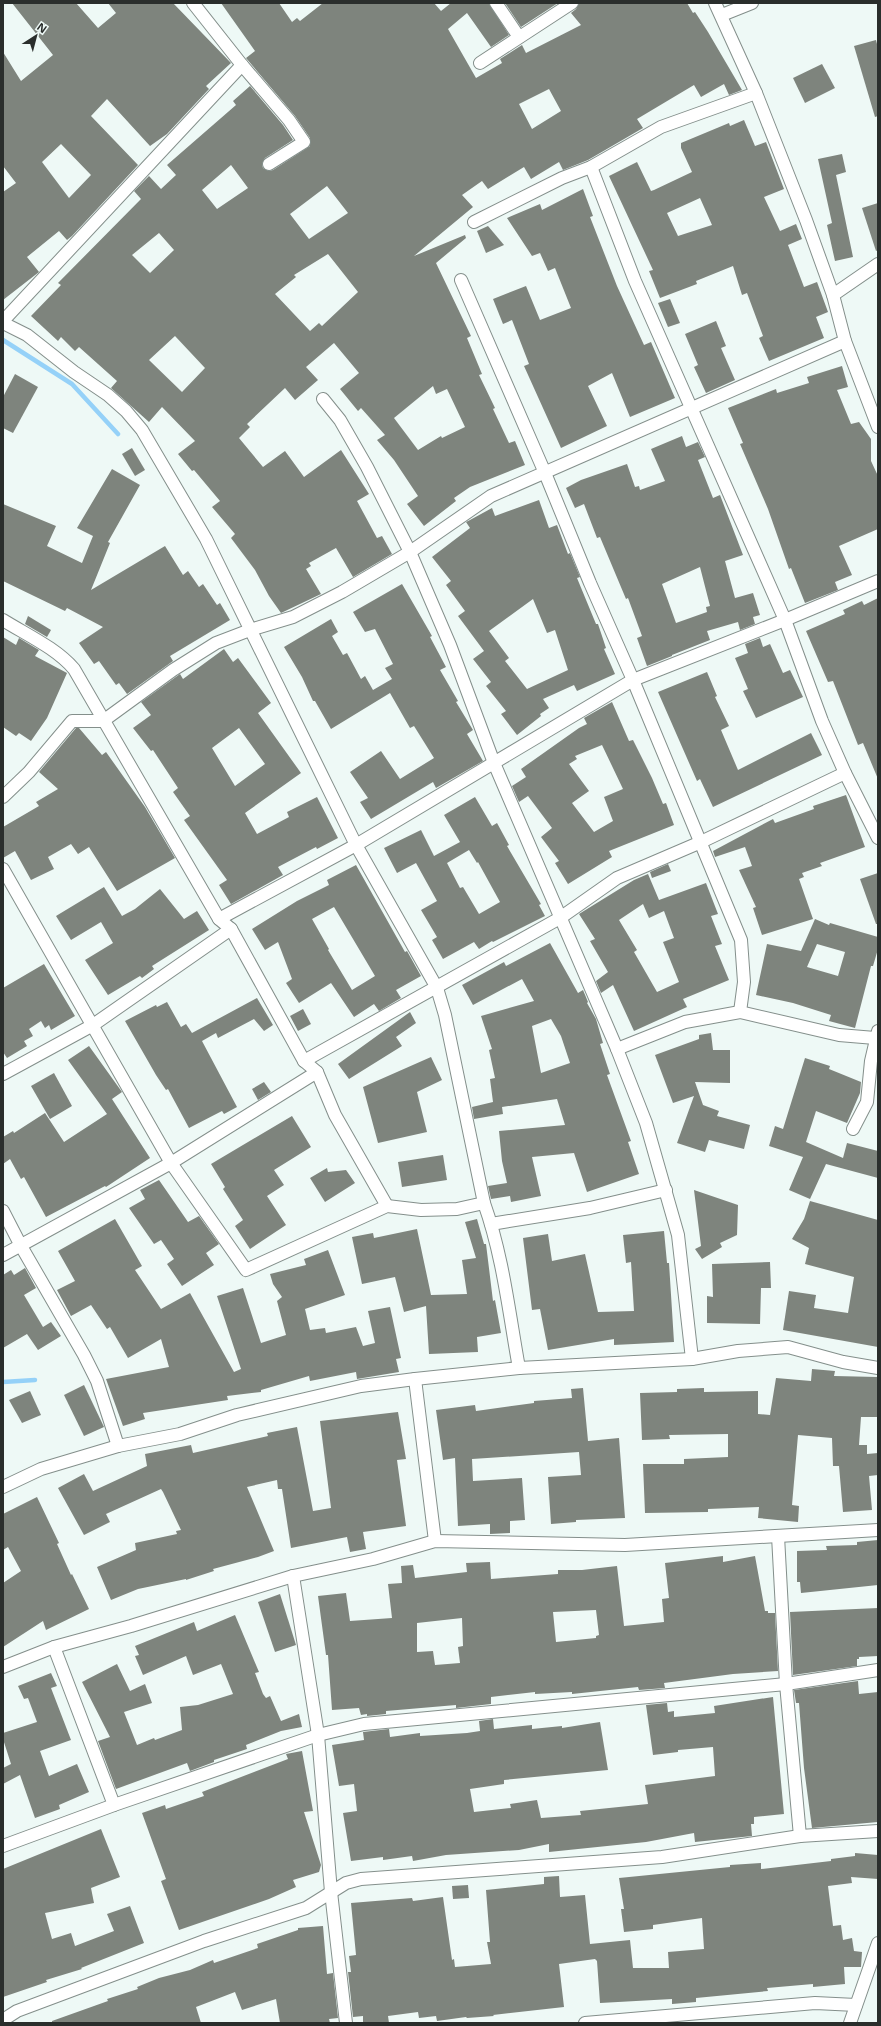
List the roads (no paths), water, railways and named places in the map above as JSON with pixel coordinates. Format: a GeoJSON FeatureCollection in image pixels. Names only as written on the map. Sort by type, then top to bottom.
{"type":"FeatureCollection","features":[{"type":"Feature","properties":{"kind":"street"},"geometry":{"type":"LineString","coordinates":[[193,3],[242,65],[289,120],[304,142],[269,164]]}},
{"type":"Feature","properties":{"kind":"street"},"geometry":{"type":"LineString","coordinates":[[496,3],[520,37]]}},
{"type":"Feature","properties":{"kind":"street"},"geometry":{"type":"LineString","coordinates":[[480,63],[572,3]]}},
{"type":"Feature","properties":{"kind":"street"},"geometry":{"type":"LineString","coordinates":[[715,3],[722,15],[756,94],[833,295],[845,341],[878,427]]}},
{"type":"Feature","properties":{"kind":"street"},"geometry":{"type":"LineString","coordinates":[[722,15],[752,3]]}},
{"type":"Feature","properties":{"kind":"street"},"geometry":{"type":"LineString","coordinates":[[242,65],[3,322],[27,335],[108,395],[126,411],[142,430],[206,539],[356,845],[436,988],[445,1015],[484,1203],[491,1224],[507,1294],[519,1368]]}},
{"type":"Feature","properties":{"kind":"street"},"geometry":{"type":"LineString","coordinates":[[474,222],[562,178],[591,167],[661,126],[756,94]]}},
{"type":"Feature","properties":{"kind":"street"},"geometry":{"type":"LineString","coordinates":[[591,167],[635,281],[785,620],[822,721],[845,773],[878,838]]}},
{"type":"Feature","properties":{"kind":"street"},"geometry":{"type":"LineString","coordinates":[[833,295],[878,264]]}},
{"type":"Feature","properties":{"kind":"street"},"geometry":{"type":"LineString","coordinates":[[462,280],[545,473],[590,583],[634,680],[741,940],[744,982],[740,1012]]}},
{"type":"Feature","properties":{"kind":"street"},"geometry":{"type":"LineString","coordinates":[[3,797],[28,772],[72,721],[103,721],[173,670],[210,647],[250,630],[293,617],[342,592],[410,552],[491,496],[845,341]]}},
{"type":"Feature","properties":{"kind":"street"},"geometry":{"type":"LineString","coordinates":[[323,399],[340,420],[367,466],[410,552],[450,645],[494,763],[617,1049],[646,1123],[678,1235],[692,1359]]}},
{"type":"Feature","properties":{"kind":"street"},"geometry":{"type":"LineString","coordinates":[[219,919],[356,845],[634,680],[878,581]]}},
{"type":"Feature","properties":{"kind":"street"},"geometry":{"type":"LineString","coordinates":[[3,620],[65,659],[74,669],[219,919],[231,929],[304,1061],[317,1072],[335,1115],[387,1206]]}},
{"type":"Feature","properties":{"kind":"street"},"geometry":{"type":"LineString","coordinates":[[304,1061],[560,918],[617,878],[701,842],[845,773]]}},
{"type":"Feature","properties":{"kind":"street"},"geometry":{"type":"LineString","coordinates":[[3,869],[171,1163],[246,1270],[387,1206],[421,1210],[457,1209],[484,1203]]}},
{"type":"Feature","properties":{"kind":"street"},"geometry":{"type":"LineString","coordinates":[[3,1074],[92,1025],[231,929]]}},
{"type":"Feature","properties":{"kind":"street"},"geometry":{"type":"LineString","coordinates":[[617,1049],[685,1022],[740,1012],[839,1035],[876,1034],[872,1103],[853,1129]]}},
{"type":"Feature","properties":{"kind":"street"},"geometry":{"type":"LineString","coordinates":[[3,1255],[171,1163],[317,1072]]}},
{"type":"Feature","properties":{"kind":"street"},"geometry":{"type":"LineString","coordinates":[[491,1224],[590,1208],[666,1190]]}},
{"type":"Feature","properties":{"kind":"street"},"geometry":{"type":"LineString","coordinates":[[3,1211],[20,1246],[97,1380],[118,1446]]}},
{"type":"Feature","properties":{"kind":"street"},"geometry":{"type":"LineString","coordinates":[[3,1487],[41,1469],[118,1446],[180,1434],[237,1415],[361,1386],[519,1368],[692,1359],[738,1351],[788,1347],[843,1362],[878,1368]]}},
{"type":"Feature","properties":{"kind":"street"},"geometry":{"type":"LineString","coordinates":[[415,1379],[435,1541]]}},
{"type":"Feature","properties":{"kind":"street"},"geometry":{"type":"LineString","coordinates":[[3,1667],[54,1647],[131,1626],[293,1576],[373,1559],[435,1541],[625,1545],[878,1530]]}},
{"type":"Feature","properties":{"kind":"street"},"geometry":{"type":"LineString","coordinates":[[778,1536],[786,1684],[800,1836]]}},
{"type":"Feature","properties":{"kind":"street"},"geometry":{"type":"LineString","coordinates":[[293,1576],[318,1735],[330,1892],[346,2023]]}},
{"type":"Feature","properties":{"kind":"street"},"geometry":{"type":"LineString","coordinates":[[54,1647],[114,1805]]}},
{"type":"Feature","properties":{"kind":"street"},"geometry":{"type":"LineString","coordinates":[[3,1846],[114,1805],[318,1735],[364,1724],[786,1684],[878,1670]]}},
{"type":"Feature","properties":{"kind":"street"},"geometry":{"type":"LineString","coordinates":[[3,2020],[17,2011],[145,1962],[306,1908],[330,1892],[346,1884],[361,1880],[662,1857],[800,1836],[878,1831]]}},
{"type":"Feature","properties":{"kind":"street"},"geometry":{"type":"LineString","coordinates":[[850,2023],[878,1943]]}},
{"type":"Feature","properties":{"kind":"street"},"geometry":{"type":"LineString","coordinates":[[585,2023],[815,2003],[856,2005]]}},
{"type":"Feature","properties":{"kind":"waterway"},"geometry":{"type":"LineString","coordinates":[[3,340],[72,384],[118,434]]}},
{"type":"Feature","properties":{"kind":"waterway"},"geometry":{"type":"LineString","coordinates":[[3,1382],[35,1380]]}}]}
